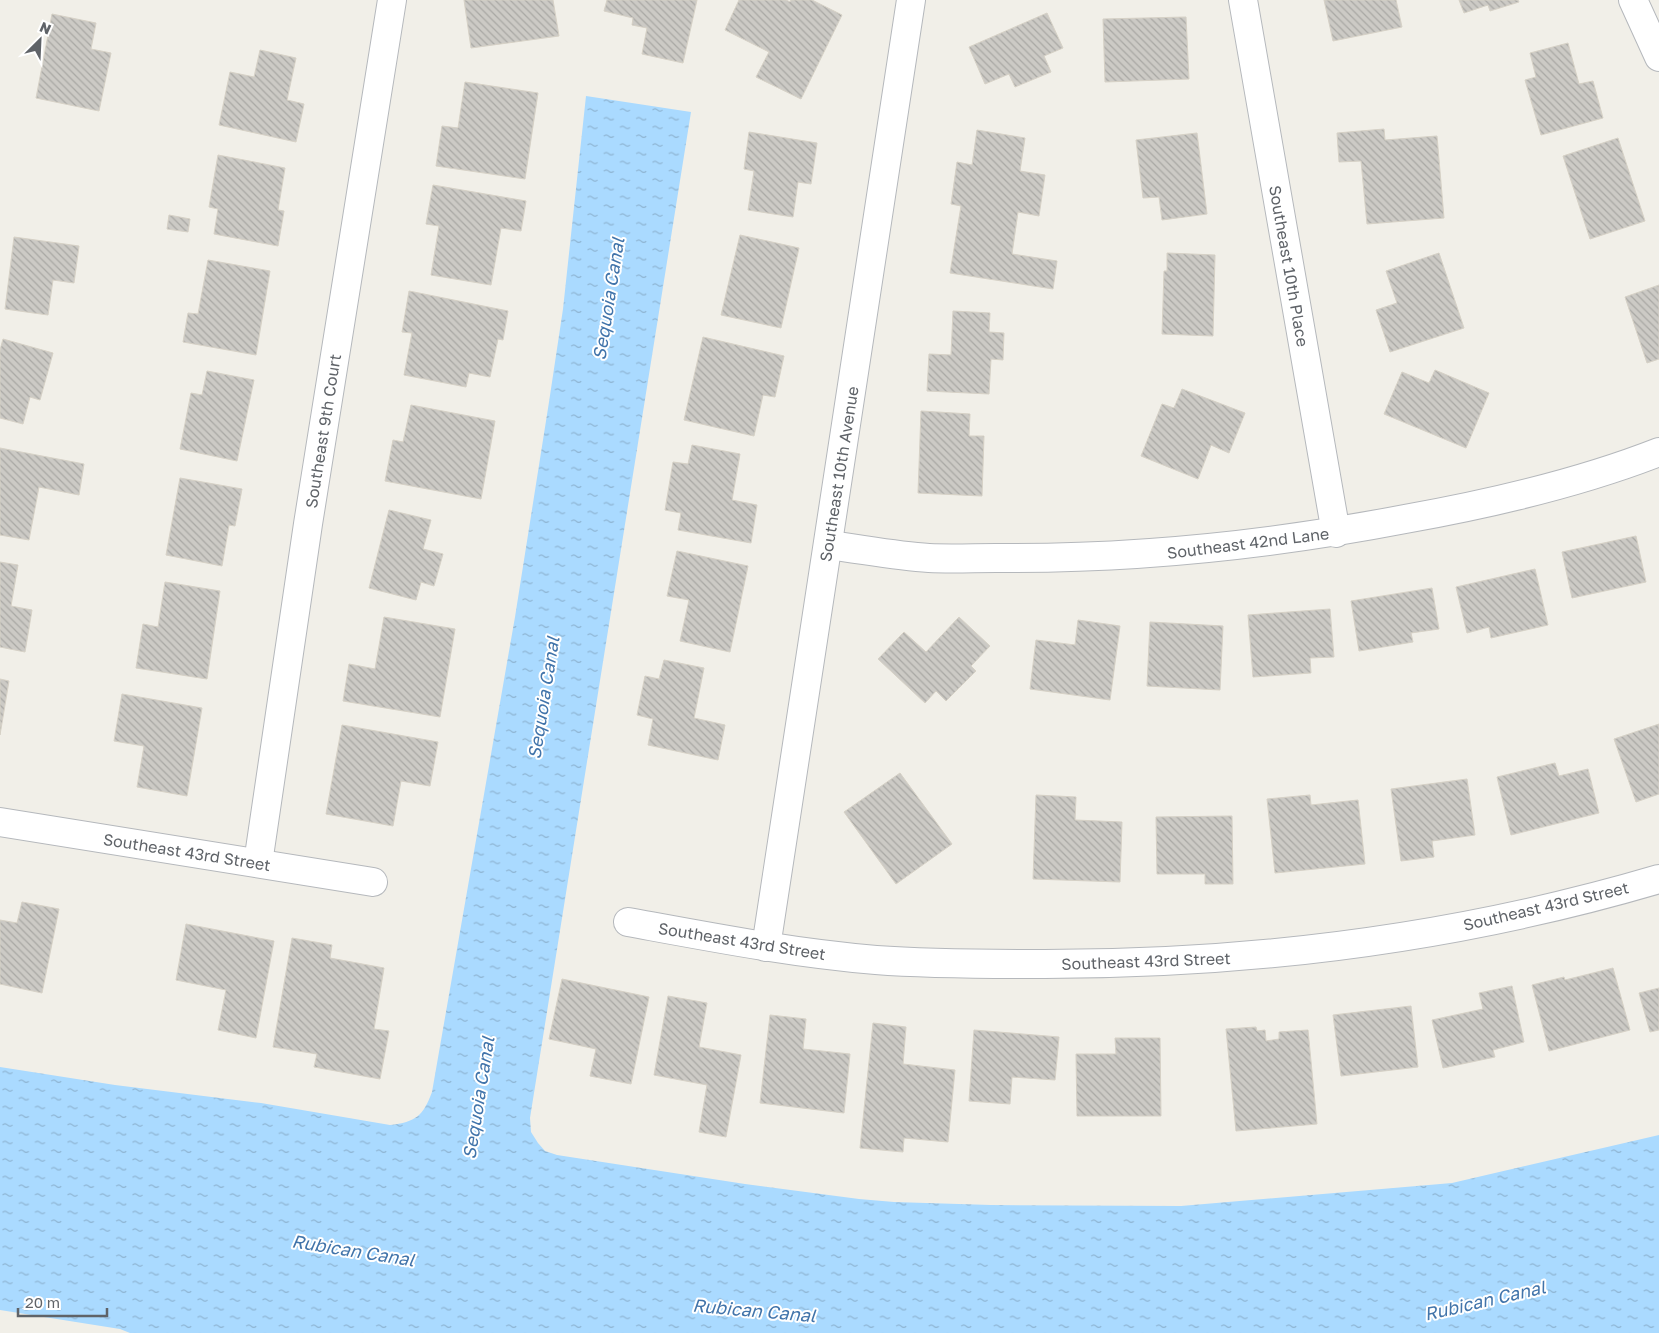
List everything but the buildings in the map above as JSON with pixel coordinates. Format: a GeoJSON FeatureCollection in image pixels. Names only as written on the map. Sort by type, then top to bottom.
{"type":"FeatureCollection","features":[{"type":"Feature","properties":{"kind":"street","name":"Southeast 9th Court"},"geometry":{"type":"LineString","coordinates":[[258,863],[310,514],[392,0]]}},
{"type":"Feature","properties":{"kind":"street","name":"Southeast 10th Avenue"},"geometry":{"type":"LineString","coordinates":[[766,948],[912,0]]}},
{"type":"Feature","properties":{"kind":"street","name":"Southeast 10th Place"},"geometry":{"type":"LineString","coordinates":[[1243,0],[1336,533]]}},
{"type":"Feature","properties":{"kind":"street"},"geometry":{"type":"LineString","coordinates":[[1633,0],[1659,57]]}},
{"type":"Feature","properties":{"kind":"street","name":"Southeast 42nd Lane"},"geometry":{"type":"LineString","coordinates":[[828,545],[927,558],[1064,558],[1132,555],[1268,542],[1336,533],[1455,510],[1574,480],[1659,452]]}},
{"type":"Feature","properties":{"kind":"street","name":"Southeast 43rd Street"},"geometry":{"type":"LineString","coordinates":[[0,822],[373,882]]}},
{"type":"Feature","properties":{"kind":"street","name":"Southeast 43rd Street"},"geometry":{"type":"LineString","coordinates":[[628,922],[766,948],[875,960],[948,964],[1100,964],[1256,956],[1335,947],[1471,924],[1566,903],[1659,879]]}},
{"type":"Feature","properties":{"kind":"water"},"geometry":{"type":"Polygon","coordinates":[[[586,96],[691,112],[530,1118],[531,1132],[538,1143],[545,1151],[557,1155],[745,1184],[859,1199],[991,1205],[1181,1206],[1452,1183],[1659,1135],[1659,1333],[130,1333],[120,1329],[0,1310],[0,1067],[115,1085],[261,1103],[390,1125],[412,1120],[422,1112],[429,1100],[432,1092],[515,617],[549,402],[563,309],[586,96]]]}},
{"type":"Feature","properties":{"kind":"water label","name":"Sequoia Canal"},"geometry":{"type":"Point","coordinates":[609,299]}},
{"type":"Feature","properties":{"kind":"water label","name":"Sequoia Canal"},"geometry":{"type":"Point","coordinates":[544,698]}},
{"type":"Feature","properties":{"kind":"water label","name":"Sequoia Canal"},"geometry":{"type":"Point","coordinates":[479,1098]}},
{"type":"Feature","properties":{"kind":"water label","name":"Rubican Canal"},"geometry":{"type":"Point","coordinates":[353,1251]}},
{"type":"Feature","properties":{"kind":"water label","name":"Rubican Canal"},"geometry":{"type":"Point","coordinates":[1485,1301]}},
{"type":"Feature","properties":{"kind":"water label","name":"Rubican Canal"},"geometry":{"type":"Point","coordinates":[754,1311]}}]}
